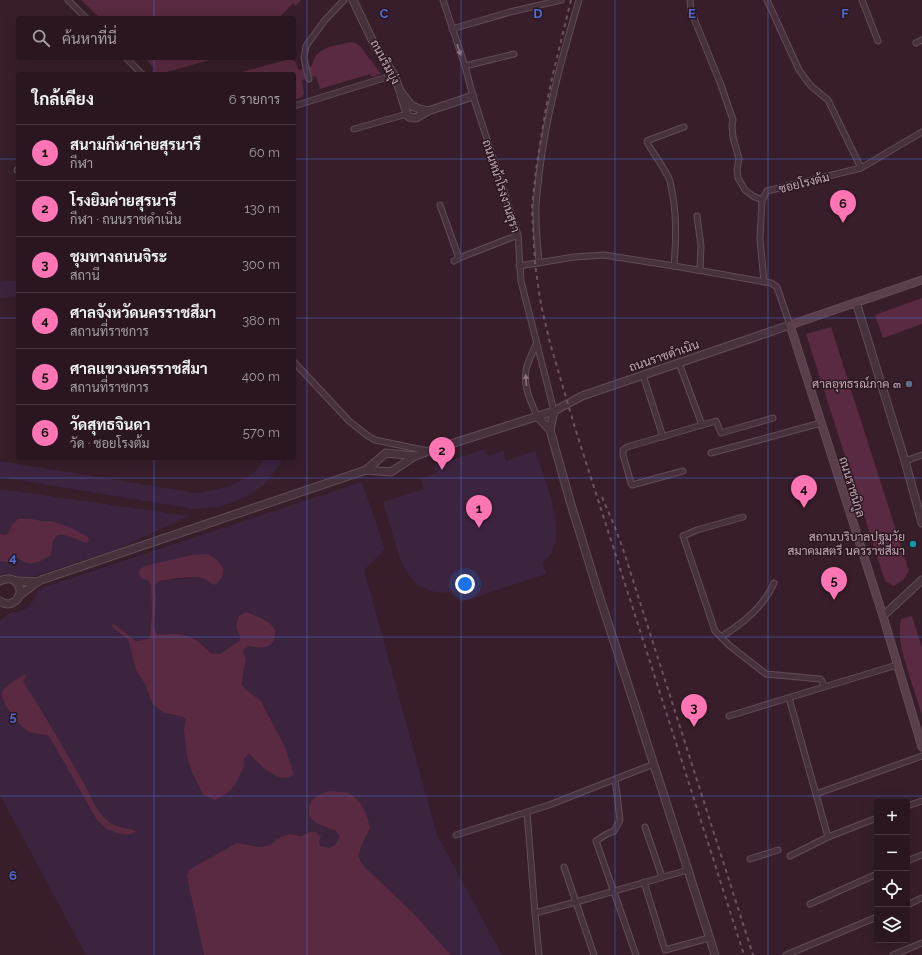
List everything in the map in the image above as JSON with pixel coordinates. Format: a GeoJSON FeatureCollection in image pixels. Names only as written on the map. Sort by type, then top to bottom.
{"type":"FeatureCollection","features":[{"type":"Feature","properties":{"kind":"main road","name":"ถนนราชดำเนิน"},"geometry":{"type":"LineString","coordinates":[[790,325],[922,280]]}},
{"type":"Feature","properties":{"kind":"main road","name":"ถนนราชนิกูล"},"geometry":{"type":"LineString","coordinates":[[790,325],[883,616],[922,747]]}},
{"type":"Feature","properties":{"kind":"street"},"geometry":{"type":"LineString","coordinates":[[68,0],[84,16]]}},
{"type":"Feature","properties":{"kind":"street"},"geometry":{"type":"LineString","coordinates":[[309,79],[304,58],[306,46],[325,20],[344,0]]}},
{"type":"Feature","properties":{"kind":"street","name":"ถนนริมบุ่ง"},"geometry":{"type":"LineString","coordinates":[[353,0],[375,46],[394,76],[400,91],[412,106],[428,111]]}},
{"type":"Feature","properties":{"kind":"street","name":"ถนนหน้าโรงงานสุรา"},"geometry":{"type":"LineString","coordinates":[[443,0],[465,66],[472,96],[518,236],[521,281],[554,411]]}},
{"type":"Feature","properties":{"kind":"street"},"geometry":{"type":"LineString","coordinates":[[452,29],[510,12],[560,0]]}},
{"type":"Feature","properties":{"kind":"street"},"geometry":{"type":"LineString","coordinates":[[539,263],[536,217],[545,135],[565,49],[580,0]]}},
{"type":"Feature","properties":{"kind":"street"},"geometry":{"type":"LineString","coordinates":[[690,0],[691,12],[721,85],[733,120],[733,137],[739,159],[737,169],[738,178],[745,190],[762,200],[760,239],[764,282]]}},
{"type":"Feature","properties":{"kind":"street"},"geometry":{"type":"LineString","coordinates":[[767,0],[799,70],[811,86],[828,100],[861,168]]}},
{"type":"Feature","properties":{"kind":"street"},"geometry":{"type":"LineString","coordinates":[[862,0],[878,41]]}},
{"type":"Feature","properties":{"kind":"street"},"geometry":{"type":"LineString","coordinates":[[916,43],[922,40]]}},
{"type":"Feature","properties":{"kind":"street"},"geometry":{"type":"LineString","coordinates":[[465,66],[514,54]]}},
{"type":"Feature","properties":{"kind":"street"},"geometry":{"type":"LineString","coordinates":[[128,60],[140,72]]}},
{"type":"Feature","properties":{"kind":"street"},"geometry":{"type":"LineString","coordinates":[[296,105],[394,76]]}},
{"type":"Feature","properties":{"kind":"street"},"geometry":{"type":"LineString","coordinates":[[400,91],[407,114],[409,117],[416,118],[428,111],[472,96]]}},
{"type":"Feature","properties":{"kind":"street"},"geometry":{"type":"LineString","coordinates":[[354,129],[407,114]]}},
{"type":"Feature","properties":{"kind":"street"},"geometry":{"type":"LineString","coordinates":[[674,266],[676,226],[670,182],[647,142],[684,127]]}},
{"type":"Feature","properties":{"kind":"street","name":"ซอยโรงต้ม"},"geometry":{"type":"LineString","coordinates":[[762,200],[767,192],[861,168],[922,132]]}},
{"type":"Feature","properties":{"kind":"street"},"geometry":{"type":"LineString","coordinates":[[440,205],[456,259],[518,236]]}},
{"type":"Feature","properties":{"kind":"street"},"geometry":{"type":"LineString","coordinates":[[697,216],[702,246],[700,270]]}},
{"type":"Feature","properties":{"kind":"street"},"geometry":{"type":"LineString","coordinates":[[519,266],[574,257],[604,255],[771,283],[777,287],[790,325]]}},
{"type":"Feature","properties":{"kind":"street"},"geometry":{"type":"LineString","coordinates":[[856,302],[905,461],[922,523]]}},
{"type":"Feature","properties":{"kind":"street","name":"ถนนราชดำเนิน"},"geometry":{"type":"LineString","coordinates":[[415,456],[554,411],[582,396],[790,325]]}},
{"type":"Feature","properties":{"kind":"street"},"geometry":{"type":"LineString","coordinates":[[536,344],[526,371],[526,384],[537,416],[550,430],[598,595],[654,764],[714,955]]}},
{"type":"Feature","properties":{"kind":"street"},"geometry":{"type":"LineString","coordinates":[[680,363],[702,425]]}},
{"type":"Feature","properties":{"kind":"street"},"geometry":{"type":"LineString","coordinates":[[296,364],[349,421],[368,436],[375,440],[429,451]]}},
{"type":"Feature","properties":{"kind":"street"},"geometry":{"type":"LineString","coordinates":[[643,375],[663,437]]}},
{"type":"Feature","properties":{"kind":"street"},"geometry":{"type":"LineString","coordinates":[[550,430],[554,411]]}},
{"type":"Feature","properties":{"kind":"street"},"geometry":{"type":"LineString","coordinates":[[683,471],[632,485],[623,455],[623,450],[627,447],[716,421],[720,433],[772,418]]}},
{"type":"Feature","properties":{"kind":"street"},"geometry":{"type":"LineString","coordinates":[[711,453],[821,423]]}},
{"type":"Feature","properties":{"kind":"street"},"geometry":{"type":"LineString","coordinates":[[0,601],[11,604],[37,582],[366,470],[386,453],[415,456]]}},
{"type":"Feature","properties":{"kind":"street"},"geometry":{"type":"LineString","coordinates":[[905,461],[922,455]]}},
{"type":"Feature","properties":{"kind":"street"},"geometry":{"type":"LineString","coordinates":[[366,470],[391,472],[415,456]]}},
{"type":"Feature","properties":{"kind":"street"},"geometry":{"type":"LineString","coordinates":[[743,517],[697,530],[683,536],[715,631],[730,646],[766,674],[820,679],[824,687]]}},
{"type":"Feature","properties":{"kind":"street"},"geometry":{"type":"LineString","coordinates":[[0,581],[8,578],[16,581],[37,582]]}},
{"type":"Feature","properties":{"kind":"street"},"geometry":{"type":"LineString","coordinates":[[883,616],[922,580]]}},
{"type":"Feature","properties":{"kind":"street"},"geometry":{"type":"LineString","coordinates":[[16,581],[20,588],[19,596]]}},
{"type":"Feature","properties":{"kind":"street"},"geometry":{"type":"LineString","coordinates":[[721,637],[756,610],[767,597],[774,583]]}},
{"type":"Feature","properties":{"kind":"street"},"geometry":{"type":"LineString","coordinates":[[729,716],[897,665]]}},
{"type":"Feature","properties":{"kind":"street"},"geometry":{"type":"LineString","coordinates":[[789,698],[828,836]]}},
{"type":"Feature","properties":{"kind":"street"},"geometry":{"type":"LineString","coordinates":[[816,794],[922,756]]}},
{"type":"Feature","properties":{"kind":"street"},"geometry":{"type":"LineString","coordinates":[[456,835],[549,805],[654,764]]}},
{"type":"Feature","properties":{"kind":"street"},"geometry":{"type":"LineString","coordinates":[[614,780],[618,794],[620,820],[614,831],[596,840],[636,955]]}},
{"type":"Feature","properties":{"kind":"street"},"geometry":{"type":"LineString","coordinates":[[910,805],[922,801]]}},
{"type":"Feature","properties":{"kind":"street"},"geometry":{"type":"LineString","coordinates":[[527,812],[534,913],[539,955]]}},
{"type":"Feature","properties":{"kind":"street"},"geometry":{"type":"LineString","coordinates":[[790,856],[828,836],[874,819]]}},
{"type":"Feature","properties":{"kind":"street"},"geometry":{"type":"LineString","coordinates":[[645,827],[662,877]]}},
{"type":"Feature","properties":{"kind":"street"},"geometry":{"type":"LineString","coordinates":[[750,859],[778,850]]}},
{"type":"Feature","properties":{"kind":"street"},"geometry":{"type":"LineString","coordinates":[[910,860],[922,855]]}},
{"type":"Feature","properties":{"kind":"street"},"geometry":{"type":"LineString","coordinates":[[564,867],[594,955]]}},
{"type":"Feature","properties":{"kind":"street"},"geometry":{"type":"LineString","coordinates":[[534,913],[688,870]]}},
{"type":"Feature","properties":{"kind":"street"},"geometry":{"type":"LineString","coordinates":[[810,904],[874,875]]}},
{"type":"Feature","properties":{"kind":"street"},"geometry":{"type":"LineString","coordinates":[[644,882],[665,950],[709,938]]}},
{"type":"Feature","properties":{"kind":"street"},"geometry":{"type":"LineString","coordinates":[[910,904],[922,898]]}},
{"type":"Feature","properties":{"kind":"street"},"geometry":{"type":"LineString","coordinates":[[786,955],[874,918]]}},
{"type":"Feature","properties":{"kind":"street"},"geometry":{"type":"LineString","coordinates":[[893,955],[922,943]]}},
{"type":"Feature","properties":{"kind":"shaded area"},"geometry":{"type":"Polygon","coordinates":[[[81,0],[301,0],[296,6],[293,3],[281,16],[98,16],[81,0]]]}},
{"type":"Feature","properties":{"kind":"shaded area"},"geometry":{"type":"Polygon","coordinates":[[[351,42],[355,43],[360,46],[381,74],[372,77],[370,74],[320,89],[316,76],[302,80],[304,94],[302,97],[296,99],[296,72],[242,72],[285,60],[291,60],[294,62],[299,70],[312,66],[317,54],[332,46],[351,42]]]}},
{"type":"Feature","properties":{"kind":"shaded area"},"geometry":{"type":"Polygon","coordinates":[[[147,60],[210,60],[167,72],[152,71],[155,69],[147,60]]]}},
{"type":"Feature","properties":{"kind":"shaded area"},"geometry":{"type":"Polygon","coordinates":[[[16,280],[16,296],[0,298],[0,282],[16,280]]]}},
{"type":"Feature","properties":{"kind":"shaded area"},"geometry":{"type":"Polygon","coordinates":[[[922,298],[922,324],[883,338],[875,315],[922,298]]]}},
{"type":"Feature","properties":{"kind":"shaded area"},"geometry":{"type":"Polygon","coordinates":[[[831,327],[909,571],[903,580],[894,586],[885,581],[806,334],[831,327]]]}},
{"type":"Feature","properties":{"kind":"shaded area"},"geometry":{"type":"Polygon","coordinates":[[[485,449],[487,456],[503,450],[506,461],[535,451],[552,502],[556,530],[555,543],[551,554],[542,562],[546,574],[461,602],[457,590],[444,593],[431,591],[418,585],[408,574],[400,559],[383,502],[424,489],[421,479],[436,473],[434,466],[485,449]]]}},
{"type":"Feature","properties":{"kind":"shaded area"},"geometry":{"type":"Polygon","coordinates":[[[264,460],[281,460],[266,483],[246,497],[220,507],[194,509],[0,477],[0,461],[196,493],[220,489],[235,484],[259,467],[264,460]]]}},
{"type":"Feature","properties":{"kind":"shaded area"},"geometry":{"type":"Polygon","coordinates":[[[362,482],[385,549],[364,570],[437,835],[502,955],[451,955],[414,914],[364,866],[358,857],[370,828],[318,824],[336,831],[341,837],[330,849],[320,846],[319,841],[310,832],[301,836],[289,834],[276,839],[271,845],[260,847],[237,843],[187,875],[204,955],[86,955],[0,795],[0,621],[10,613],[18,612],[27,608],[39,589],[362,482]],[[212,556],[148,580],[151,585],[152,599],[150,638],[136,641],[114,624],[112,626],[128,640],[136,670],[146,686],[152,703],[164,713],[180,716],[186,719],[184,729],[244,766],[243,759],[249,754],[255,761],[274,775],[284,745],[261,701],[242,685],[246,660],[243,650],[249,646],[257,648],[273,642],[276,636],[273,627],[260,618],[246,612],[236,631],[240,636],[239,641],[220,654],[211,653],[190,636],[178,633],[163,636],[156,634],[154,626],[156,598],[155,587],[157,582],[165,580],[203,578],[223,568],[212,556]]]}},
{"type":"Feature","properties":{"kind":"shaded area"},"geometry":{"type":"Polygon","coordinates":[[[0,489],[189,516],[115,550],[32,577],[22,577],[8,573],[0,575],[0,489]]]}},
{"type":"Feature","properties":{"kind":"shaded area"},"geometry":{"type":"Polygon","coordinates":[[[19,519],[51,521],[71,528],[88,537],[89,541],[86,543],[72,537],[58,535],[53,542],[51,555],[40,561],[27,563],[18,558],[14,559],[12,563],[0,561],[0,534],[8,534],[12,524],[19,519]]]}},
{"type":"Feature","properties":{"kind":"shaded area"},"geometry":{"type":"Polygon","coordinates":[[[209,554],[223,568],[221,578],[214,585],[198,577],[157,582],[155,587],[156,598],[154,626],[156,634],[179,634],[188,636],[200,643],[211,653],[220,654],[239,641],[240,636],[236,626],[239,616],[246,612],[262,619],[273,627],[275,630],[274,640],[267,647],[260,648],[249,646],[243,650],[246,660],[242,685],[261,701],[284,745],[294,774],[283,778],[270,773],[249,754],[244,759],[244,766],[236,783],[229,792],[216,800],[203,795],[192,772],[187,756],[184,729],[186,719],[180,716],[164,713],[152,703],[146,686],[136,670],[128,640],[111,626],[114,624],[136,641],[150,638],[152,611],[151,585],[148,580],[141,578],[139,573],[140,569],[145,566],[191,555],[209,554]]]}},
{"type":"Feature","properties":{"kind":"shaded area"},"geometry":{"type":"Polygon","coordinates":[[[912,616],[922,648],[922,716],[900,640],[901,619],[912,616]]]}},
{"type":"Feature","properties":{"kind":"shaded area"},"geometry":{"type":"Polygon","coordinates":[[[24,675],[27,675],[23,681],[69,757],[100,813],[112,824],[136,832],[122,834],[114,832],[107,829],[97,820],[49,736],[28,731],[11,714],[4,702],[2,692],[9,685],[24,675]]]}},
{"type":"Feature","properties":{"kind":"shaded area"},"geometry":{"type":"Polygon","coordinates":[[[328,791],[350,794],[361,804],[366,813],[370,828],[358,857],[364,866],[414,914],[451,955],[204,955],[188,882],[187,875],[190,869],[237,843],[260,847],[271,845],[276,839],[289,834],[301,836],[310,832],[316,832],[321,836],[319,841],[320,846],[330,848],[336,844],[340,837],[336,831],[318,824],[309,817],[311,801],[317,796],[328,791]]]}},
{"type":"Feature","properties":{"kind":"railway"},"geometry":{"type":"LineString","coordinates":[[571,0],[546,108],[536,170],[532,208],[535,264],[541,305],[550,343],[575,428],[744,955]]}},
{"type":"Feature","properties":{"kind":"railway"},"geometry":{"type":"LineString","coordinates":[[602,497],[623,549],[753,955]]}},
{"type":"Feature","properties":{"kind":"place","name":"วัดสุทธจินดา"},"geometry":{"type":"Point","coordinates":[843,223]}},
{"type":"Feature","properties":{"kind":"place","name":"ศาลอุทธรณ์ภาค ๓"},"geometry":{"type":"Point","coordinates":[909,384]}},
{"type":"Feature","properties":{"kind":"place","name":"โรงยิมค่ายสุรนารี"},"geometry":{"type":"Point","coordinates":[442,470]}},
{"type":"Feature","properties":{"kind":"place","name":"ศาลจังหวัดนครราชสีมา"},"geometry":{"type":"Point","coordinates":[804,508]}},
{"type":"Feature","properties":{"kind":"place","name":"สนามกีฬาค่ายสุรนารี"},"geometry":{"type":"Point","coordinates":[479,528]}},
{"type":"Feature","properties":{"kind":"place","name":"สถานบริบาลปฐมวัย สมาคมสตรี นครราชสีมา"},"geometry":{"type":"Point","coordinates":[913,544]}},
{"type":"Feature","properties":{"kind":"place","name":"ศาลแขวงนครราชสีมา"},"geometry":{"type":"Point","coordinates":[834,600]}},
{"type":"Feature","properties":{"kind":"place","name":"ชุมทางถนนจิระ"},"geometry":{"type":"Point","coordinates":[694,727]}}]}
